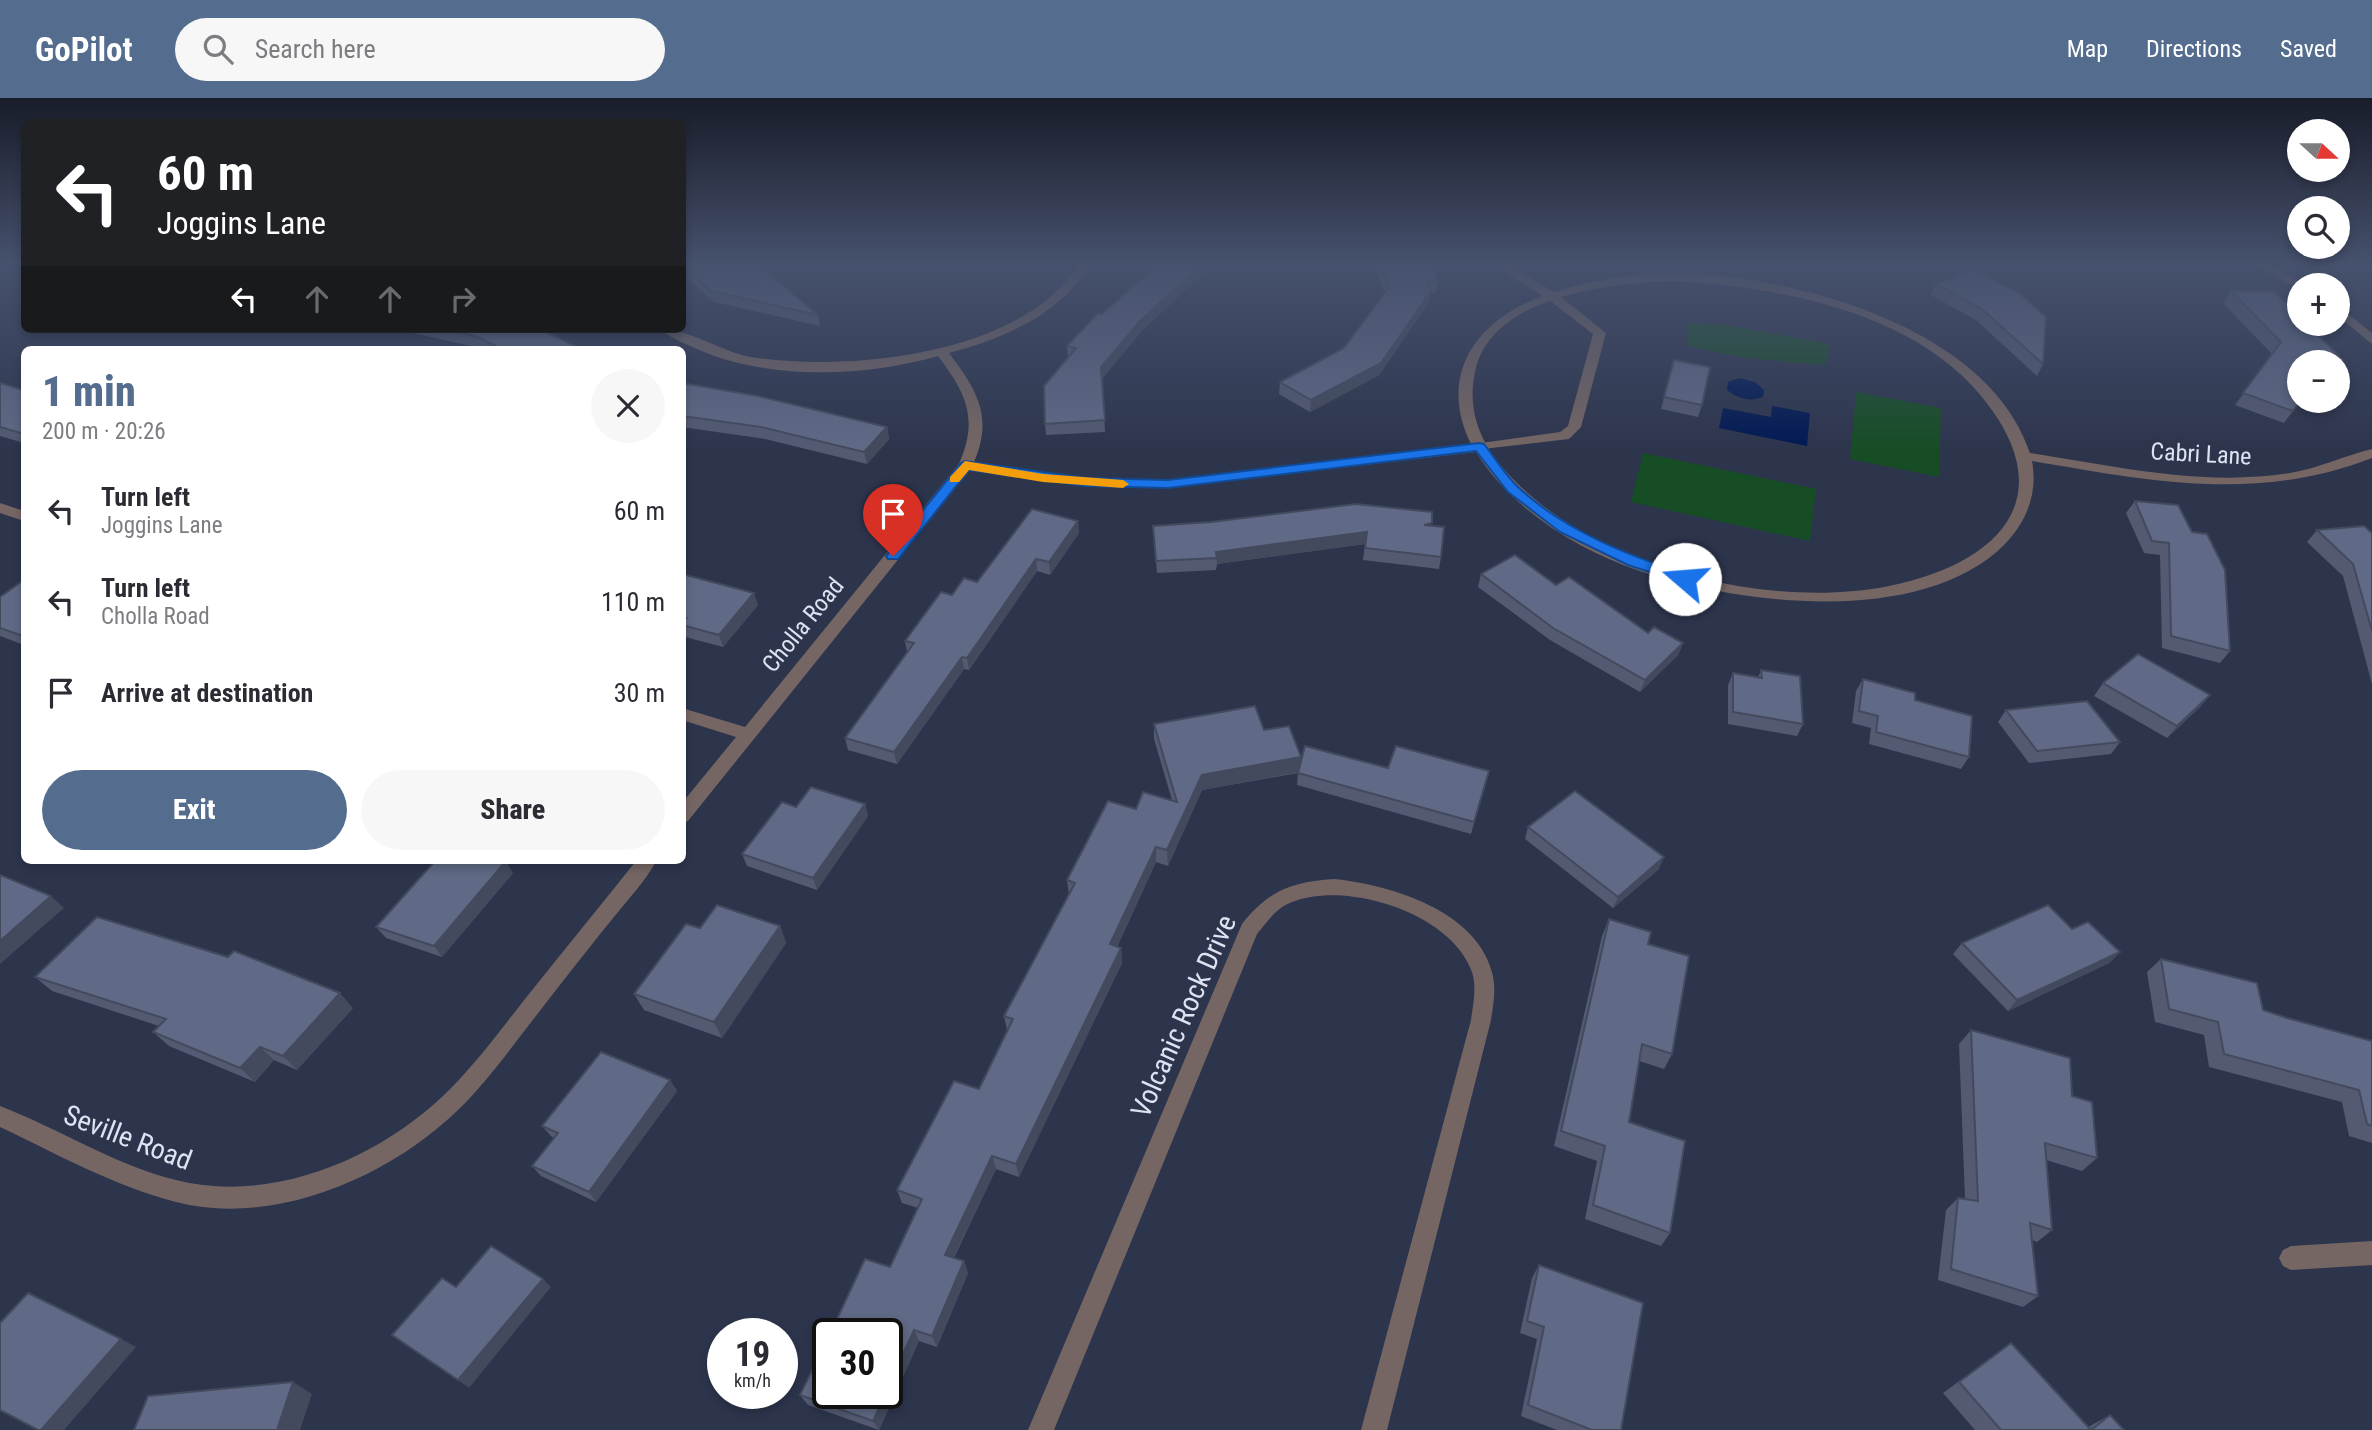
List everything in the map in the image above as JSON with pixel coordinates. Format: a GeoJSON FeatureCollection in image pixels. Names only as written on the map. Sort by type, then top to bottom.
{"type":"FeatureCollection","features":[{"type":"Feature","properties":{"kind":"street"},"geometry":{"type":"LineString","coordinates":[[675,333],[723,354],[772,363],[844,366],[942,353],[1011,325]]}},
{"type":"Feature","properties":{"kind":"street"},"geometry":{"type":"LineString","coordinates":[[1500,325],[1473,357],[1466,379],[1467,420],[1479,447],[1499,475],[1528,503],[1565,528],[1609,551],[1658,571],[1711,585],[1767,594],[1821,597],[1872,594],[1919,584],[1975,560],[2002,539],[2019,514],[2027,488],[2024,456],[2001,410],[1973,380],[1916,339],[1886,325]]}},
{"type":"Feature","properties":{"kind":"street"},"geometry":{"type":"LineString","coordinates":[[965,465],[1086,482],[1168,484],[1564,436],[1574,427],[1600,333],[1590,325]]}},
{"type":"Feature","properties":{"kind":"street"},"geometry":{"type":"LineString","coordinates":[[2355,325],[2372,340]]}},
{"type":"Feature","properties":{"kind":"street","name":"Cholla Road"},"geometry":{"type":"LineString","coordinates":[[686,812],[965,465],[973,450],[976,434],[974,400],[942,353]]}},
{"type":"Feature","properties":{"kind":"street","name":"Cabri Lane"},"geometry":{"type":"LineString","coordinates":[[2024,456],[2142,474],[2252,480],[2318,472],[2372,454]]}},
{"type":"Feature","properties":{"kind":"street"},"geometry":{"type":"LineString","coordinates":[[0,508],[21,515]]}},
{"type":"Feature","properties":{"kind":"street"},"geometry":{"type":"LineString","coordinates":[[686,715],[748,734]]}},
{"type":"Feature","properties":{"kind":"street","name":"Seville Road"},"geometry":{"type":"LineString","coordinates":[[0,1116],[141,1179],[176,1191],[228,1198],[279,1192],[352,1169],[409,1137],[440,1113],[495,1052],[645,864]]}},
{"type":"Feature","properties":{"kind":"street","name":"Volcanic Rock Drive"},"geometry":{"type":"LineString","coordinates":[[1041,1430],[1249,930],[1265,909],[1285,895],[1336,888],[1389,897],[1414,906],[1454,929],[1480,967],[1484,991],[1481,1020],[1374,1430]]}},
{"type":"Feature","properties":{"kind":"street"},"geometry":{"type":"LineString","coordinates":[[2291,1258],[2372,1253]]}},
{"type":"Feature","properties":{"kind":"green space"},"geometry":{"type":"Polygon","coordinates":[[[1686,325],[1727,325],[1830,344],[1825,365],[1745,358],[1688,346],[1686,325]]]}},
{"type":"Feature","properties":{"kind":"green space"},"geometry":{"type":"Polygon","coordinates":[[[1856,392],[1941,408],[1939,477],[1850,459],[1856,392]]]}},
{"type":"Feature","properties":{"kind":"green space"},"geometry":{"type":"Polygon","coordinates":[[[1643,453],[1816,489],[1810,541],[1631,502],[1643,453]]]}},
{"type":"Feature","properties":{"kind":"shaded area"},"geometry":{"type":"Polygon","coordinates":[[[1739,378],[1755,382],[1764,390],[1763,397],[1744,399],[1727,390],[1728,382],[1739,378]]]}},
{"type":"Feature","properties":{"kind":"shaded area"},"geometry":{"type":"Polygon","coordinates":[[[1772,406],[1810,413],[1807,446],[1719,428],[1723,408],[1771,417],[1772,406]]]}},
{"type":"Feature","properties":{"kind":"building"},"geometry":{"type":"Polygon","coordinates":[[[1087,325],[1136,325],[1101,367],[1105,420],[1045,424],[1044,386],[1076,348],[1067,346],[1087,325]]]}},
{"type":"Feature","properties":{"kind":"building"},"geometry":{"type":"Polygon","coordinates":[[[1361,325],[1407,325],[1381,363],[1311,400],[1280,382],[1344,348],[1361,325]]]}},
{"type":"Feature","properties":{"kind":"building"},"geometry":{"type":"Polygon","coordinates":[[[2000,325],[2045,325],[2043,364],[2000,325]]]}},
{"type":"Feature","properties":{"kind":"building"},"geometry":{"type":"Polygon","coordinates":[[[2264,325],[2287,325],[2287,336],[2319,336],[2333,350],[2287,350],[2287,409],[2243,393],[2281,342],[2264,325]]]}},
{"type":"Feature","properties":{"kind":"building"},"geometry":{"type":"Polygon","coordinates":[[[462,333],[548,333],[575,346],[496,346],[462,333]]]}},
{"type":"Feature","properties":{"kind":"building"},"geometry":{"type":"Polygon","coordinates":[[[1674,360],[1710,367],[1702,405],[1664,397],[1674,360]]]}},
{"type":"Feature","properties":{"kind":"building"},"geometry":{"type":"Polygon","coordinates":[[[0,383],[21,389],[21,433],[0,427],[0,383]]]}},
{"type":"Feature","properties":{"kind":"building"},"geometry":{"type":"Polygon","coordinates":[[[686,384],[758,396],[887,427],[864,452],[761,427],[686,417],[686,384]]]}},
{"type":"Feature","properties":{"kind":"building"},"geometry":{"type":"Polygon","coordinates":[[[2135,501],[2178,505],[2192,532],[2207,534],[2225,570],[2230,651],[2171,636],[2169,543],[2152,541],[2135,501]]]}},
{"type":"Feature","properties":{"kind":"building"},"geometry":{"type":"Polygon","coordinates":[[[1356,504],[1432,512],[1432,523],[1424,525],[1444,527],[1441,557],[1365,548],[1367,532],[1216,552],[1217,558],[1156,561],[1153,526],[1211,522],[1356,504]]]}},
{"type":"Feature","properties":{"kind":"building"},"geometry":{"type":"Polygon","coordinates":[[[1032,509],[1078,521],[1049,562],[1036,559],[967,658],[962,657],[894,752],[845,738],[914,643],[905,641],[941,592],[952,595],[964,578],[977,582],[1032,509]]]}},
{"type":"Feature","properties":{"kind":"building"},"geometry":{"type":"Polygon","coordinates":[[[2364,526],[2372,533],[2372,631],[2353,564],[2317,530],[2364,526]]]}},
{"type":"Feature","properties":{"kind":"building"},"geometry":{"type":"Polygon","coordinates":[[[1515,555],[1556,585],[1569,577],[1648,633],[1654,627],[1683,643],[1645,680],[1553,628],[1481,574],[1515,555]]]}},
{"type":"Feature","properties":{"kind":"building"},"geometry":{"type":"Polygon","coordinates":[[[686,575],[754,593],[719,635],[686,626],[686,575]]]}},
{"type":"Feature","properties":{"kind":"building"},"geometry":{"type":"Polygon","coordinates":[[[21,582],[21,635],[0,628],[0,597],[21,582]]]}},
{"type":"Feature","properties":{"kind":"building"},"geometry":{"type":"Polygon","coordinates":[[[2138,654],[2210,695],[2177,726],[2103,683],[2138,654]]]}},
{"type":"Feature","properties":{"kind":"building"},"geometry":{"type":"Polygon","coordinates":[[[1761,670],[1800,676],[1803,724],[1733,712],[1733,673],[1762,678],[1761,670]]]}},
{"type":"Feature","properties":{"kind":"building"},"geometry":{"type":"Polygon","coordinates":[[[1863,679],[1915,693],[1915,700],[1972,716],[1969,757],[1876,732],[1878,716],[1859,711],[1863,679]]]}},
{"type":"Feature","properties":{"kind":"building"},"geometry":{"type":"Polygon","coordinates":[[[2087,701],[2120,742],[2037,751],[2006,710],[2087,701]]]}},
{"type":"Feature","properties":{"kind":"building"},"geometry":{"type":"Polygon","coordinates":[[[1255,706],[1264,730],[1289,726],[1301,757],[1202,775],[1167,850],[1156,847],[1110,944],[1121,948],[1016,1164],[992,1156],[945,1255],[964,1261],[932,1336],[914,1330],[903,1354],[903,1318],[837,1318],[865,1259],[890,1267],[922,1199],[897,1190],[954,1081],[979,1089],[1013,1019],[1004,1016],[1075,883],[1067,880],[1108,801],[1136,809],[1143,792],[1177,802],[1154,724],[1255,706]]]}},
{"type":"Feature","properties":{"kind":"building"},"geometry":{"type":"Polygon","coordinates":[[[1305,746],[1388,768],[1396,746],[1489,771],[1474,822],[1298,773],[1305,746]]]}},
{"type":"Feature","properties":{"kind":"building"},"geometry":{"type":"Polygon","coordinates":[[[811,787],[865,804],[813,878],[742,854],[782,802],[796,807],[811,787]]]}},
{"type":"Feature","properties":{"kind":"building"},"geometry":{"type":"Polygon","coordinates":[[[1575,791],[1664,857],[1618,897],[1528,827],[1575,791]]]}},
{"type":"Feature","properties":{"kind":"building"},"geometry":{"type":"Polygon","coordinates":[[[432,864],[503,864],[434,946],[376,927],[432,864]]]}},
{"type":"Feature","properties":{"kind":"building"},"geometry":{"type":"Polygon","coordinates":[[[0,875],[51,896],[0,941],[0,875]]]}},
{"type":"Feature","properties":{"kind":"building"},"geometry":{"type":"Polygon","coordinates":[[[717,905],[780,926],[714,1022],[634,994],[686,924],[700,928],[717,905]]]}},
{"type":"Feature","properties":{"kind":"building"},"geometry":{"type":"Polygon","coordinates":[[[2048,905],[2072,929],[2088,922],[2120,952],[2017,1000],[1962,943],[2048,905]]]}},
{"type":"Feature","properties":{"kind":"building"},"geometry":{"type":"Polygon","coordinates":[[[97,917],[228,957],[234,951],[340,993],[283,1056],[260,1047],[240,1068],[153,1032],[166,1019],[35,977],[97,917]]]}},
{"type":"Feature","properties":{"kind":"building"},"geometry":{"type":"Polygon","coordinates":[[[1609,919],[1651,932],[1648,944],[1689,956],[1672,1054],[1642,1044],[1629,1122],[1685,1141],[1670,1233],[1593,1205],[1605,1146],[1561,1131],[1609,919]]]}},
{"type":"Feature","properties":{"kind":"building"},"geometry":{"type":"Polygon","coordinates":[[[2161,959],[2257,983],[2263,1010],[2372,1041],[2372,1126],[2367,1124],[2359,1090],[2224,1054],[2218,1022],[2169,1009],[2161,959]]]}},
{"type":"Feature","properties":{"kind":"building"},"geometry":{"type":"Polygon","coordinates":[[[1971,1030],[2070,1058],[2072,1096],[2092,1102],[2097,1158],[2045,1143],[2052,1230],[2030,1223],[2038,1296],[1951,1269],[1958,1198],[1978,1201],[1971,1030]]]}},
{"type":"Feature","properties":{"kind":"building"},"geometry":{"type":"Polygon","coordinates":[[[601,1052],[670,1080],[589,1192],[532,1166],[558,1133],[542,1126],[601,1052]]]}},
{"type":"Feature","properties":{"kind":"building"},"geometry":{"type":"Polygon","coordinates":[[[491,1246],[543,1279],[458,1380],[392,1335],[442,1278],[456,1287],[491,1246]]]}},
{"type":"Feature","properties":{"kind":"building"},"geometry":{"type":"Polygon","coordinates":[[[1539,1265],[1643,1303],[1621,1430],[1592,1430],[1528,1405],[1544,1327],[1527,1321],[1539,1265]]]}},
{"type":"Feature","properties":{"kind":"building"},"geometry":{"type":"Polygon","coordinates":[[[28,1293],[121,1339],[41,1430],[0,1410],[0,1323],[28,1293]]]}},
{"type":"Feature","properties":{"kind":"building"},"geometry":{"type":"Polygon","coordinates":[[[2011,1343],[2091,1430],[2001,1430],[1959,1382],[2011,1343]]]}},
{"type":"Feature","properties":{"kind":"building"},"geometry":{"type":"Polygon","coordinates":[[[812,1371],[812,1399],[800,1395],[812,1371]]]}},
{"type":"Feature","properties":{"kind":"building"},"geometry":{"type":"Polygon","coordinates":[[[293,1382],[277,1430],[134,1430],[148,1396],[293,1382]]]}},
{"type":"Feature","properties":{"kind":"building"},"geometry":{"type":"Polygon","coordinates":[[[839,1409],[879,1409],[873,1421],[839,1409]]]}},
{"type":"Feature","properties":{"kind":"building"},"geometry":{"type":"Polygon","coordinates":[[[2110,1415],[2124,1430],[2091,1430],[2110,1415]]]}},
{"type":"Feature","properties":{"kind":"slow traffic"},"geometry":{"type":"LineString","coordinates":[[954,479],[965,465],[1043,478],[1123,484]]}},
{"type":"Feature","properties":{"kind":"route"},"geometry":{"type":"LineString","coordinates":[[893,556],[965,465],[1013,474],[1086,482],[1168,484],[1213,481],[1479,447],[1513,489],[1528,503],[1565,528],[1633,562],[1685,579]]}}]}
